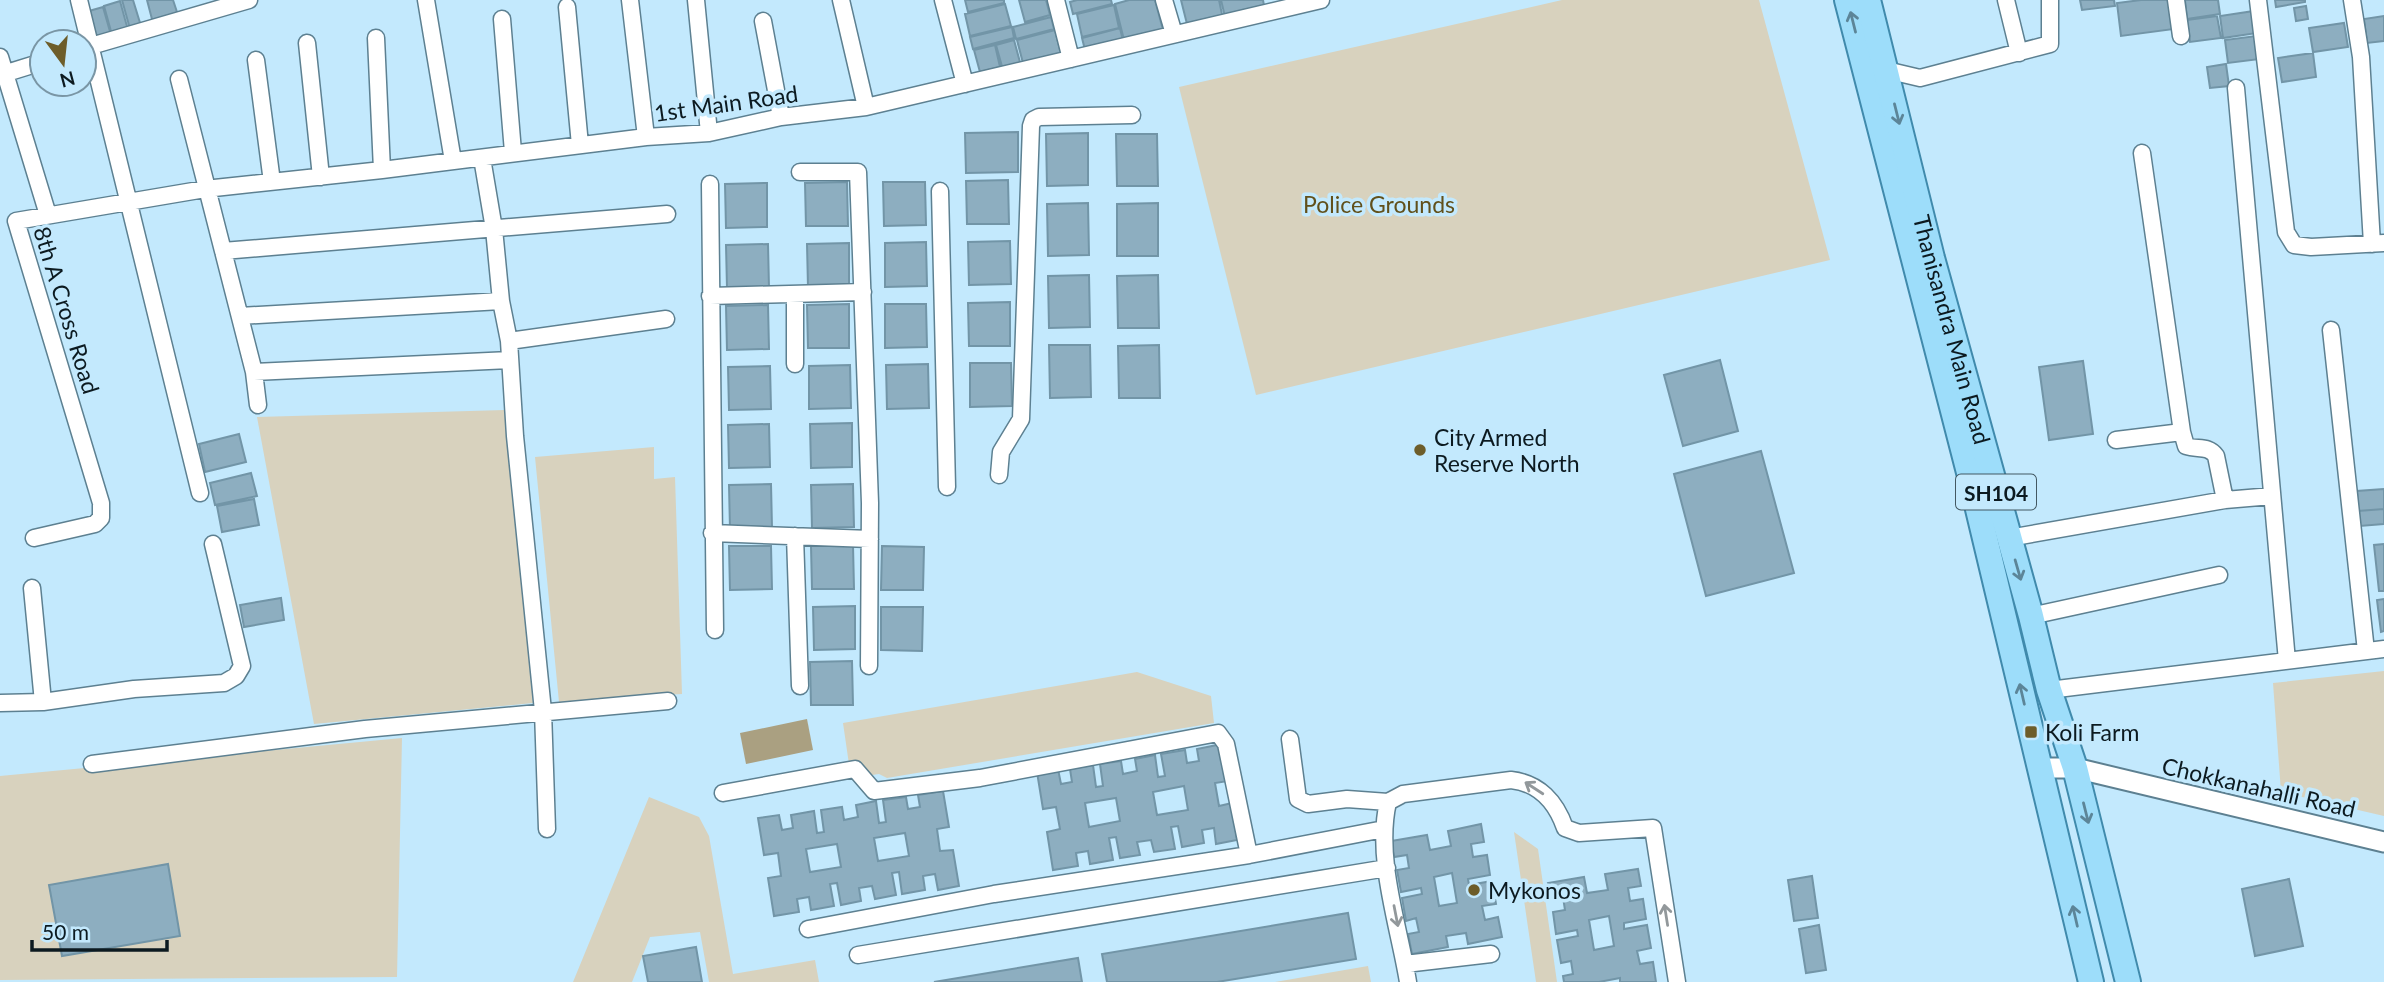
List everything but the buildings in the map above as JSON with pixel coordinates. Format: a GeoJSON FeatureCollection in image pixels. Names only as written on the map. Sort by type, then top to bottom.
{"type":"FeatureCollection","features":[{"type":"Feature","properties":{"kind":"main road","name":"Thanisandra Main Road"},"geometry":{"type":"LineString","coordinates":[[1847,0],[1972,484],[2091,982]]}},
{"type":"Feature","properties":{"kind":"main road","name":"Thanisandra Main Road"},"geometry":{"type":"LineString","coordinates":[[1868,0],[1932,258],[2049,690],[2075,768],[2128,982]]}},
{"type":"Feature","properties":{"kind":"street"},"geometry":{"type":"LineString","coordinates":[[79,0],[84,28]]}},
{"type":"Feature","properties":{"kind":"street"},"geometry":{"type":"LineString","coordinates":[[98,44],[249,0]]}},
{"type":"Feature","properties":{"kind":"street"},"geometry":{"type":"LineString","coordinates":[[426,0],[453,161]]}},
{"type":"Feature","properties":{"kind":"street"},"geometry":{"type":"LineString","coordinates":[[630,0],[646,137]]}},
{"type":"Feature","properties":{"kind":"street"},"geometry":{"type":"LineString","coordinates":[[696,0],[709,133]]}},
{"type":"Feature","properties":{"kind":"street"},"geometry":{"type":"LineString","coordinates":[[841,0],[866,107]]}},
{"type":"Feature","properties":{"kind":"street"},"geometry":{"type":"LineString","coordinates":[[943,0],[965,84]]}},
{"type":"Feature","properties":{"kind":"street"},"geometry":{"type":"LineString","coordinates":[[1056,0],[1072,59]]}},
{"type":"Feature","properties":{"kind":"street"},"geometry":{"type":"LineString","coordinates":[[1164,0],[1174,34]]}},
{"type":"Feature","properties":{"kind":"street","name":"1st Main Road"},"geometry":{"type":"LineString","coordinates":[[48,215],[205,189],[646,137],[709,133],[781,117],[866,107],[1174,34],[1275,5],[1321,0]]}},
{"type":"Feature","properties":{"kind":"street"},"geometry":{"type":"LineString","coordinates":[[2006,0],[2019,53]]}},
{"type":"Feature","properties":{"kind":"street"},"geometry":{"type":"LineString","coordinates":[[1886,70],[1920,78],[2050,44],[2050,0]]}},
{"type":"Feature","properties":{"kind":"street"},"geometry":{"type":"LineString","coordinates":[[2176,0],[2181,36]]}},
{"type":"Feature","properties":{"kind":"street"},"geometry":{"type":"LineString","coordinates":[[2258,0],[2286,232],[2294,245],[2311,247],[2378,243],[2361,57],[2352,0]]}},
{"type":"Feature","properties":{"kind":"street"},"geometry":{"type":"LineString","coordinates":[[567,7],[580,145]]}},
{"type":"Feature","properties":{"kind":"street"},"geometry":{"type":"LineString","coordinates":[[502,19],[513,152]]}},
{"type":"Feature","properties":{"kind":"street"},"geometry":{"type":"LineString","coordinates":[[763,21],[781,117]]}},
{"type":"Feature","properties":{"kind":"street"},"geometry":{"type":"LineString","coordinates":[[376,38],[382,170]]}},
{"type":"Feature","properties":{"kind":"street"},"geometry":{"type":"LineString","coordinates":[[307,43],[321,177]]}},
{"type":"Feature","properties":{"kind":"street","name":"8th A Cross Road"},"geometry":{"type":"LineString","coordinates":[[0,57],[2,75],[48,215],[16,221],[101,503],[101,518],[95,524],[34,538]]}},
{"type":"Feature","properties":{"kind":"street"},"geometry":{"type":"LineString","coordinates":[[256,60],[272,182]]}},
{"type":"Feature","properties":{"kind":"street"},"geometry":{"type":"LineString","coordinates":[[2,75],[28,67]]}},
{"type":"Feature","properties":{"kind":"street"},"geometry":{"type":"LineString","coordinates":[[179,79],[254,372],[258,405]]}},
{"type":"Feature","properties":{"kind":"street"},"geometry":{"type":"LineString","coordinates":[[98,84],[130,202],[200,493]]}},
{"type":"Feature","properties":{"kind":"street"},"geometry":{"type":"LineString","coordinates":[[2236,88],[2287,661]]}},
{"type":"Feature","properties":{"kind":"street"},"geometry":{"type":"LineString","coordinates":[[999,475],[1001,452],[1021,419],[1033,120],[1039,117],[1132,115]]}},
{"type":"Feature","properties":{"kind":"street"},"geometry":{"type":"LineString","coordinates":[[2142,153],[2182,432],[2186,446],[2206,448],[2216,456],[2225,500]]}},
{"type":"Feature","properties":{"kind":"street"},"geometry":{"type":"LineString","coordinates":[[482,158],[509,341],[515,436],[543,711],[547,829]]}},
{"type":"Feature","properties":{"kind":"street"},"geometry":{"type":"LineString","coordinates":[[800,172],[858,172],[870,539],[869,666]]}},
{"type":"Feature","properties":{"kind":"street"},"geometry":{"type":"LineString","coordinates":[[710,184],[715,630]]}},
{"type":"Feature","properties":{"kind":"street"},"geometry":{"type":"LineString","coordinates":[[940,191],[947,487]]}},
{"type":"Feature","properties":{"kind":"street"},"geometry":{"type":"LineString","coordinates":[[223,251],[667,214]]}},
{"type":"Feature","properties":{"kind":"street"},"geometry":{"type":"LineString","coordinates":[[710,296],[863,292]]}},
{"type":"Feature","properties":{"kind":"street"},"geometry":{"type":"LineString","coordinates":[[795,294],[795,364]]}},
{"type":"Feature","properties":{"kind":"street"},"geometry":{"type":"LineString","coordinates":[[240,316],[501,301]]}},
{"type":"Feature","properties":{"kind":"street"},"geometry":{"type":"LineString","coordinates":[[509,341],[666,318]]}},
{"type":"Feature","properties":{"kind":"street"},"geometry":{"type":"LineString","coordinates":[[2331,330],[2366,651]]}},
{"type":"Feature","properties":{"kind":"street"},"geometry":{"type":"LineString","coordinates":[[254,372],[510,360]]}},
{"type":"Feature","properties":{"kind":"street"},"geometry":{"type":"LineString","coordinates":[[2116,440],[2182,432]]}},
{"type":"Feature","properties":{"kind":"street"},"geometry":{"type":"LineString","coordinates":[[2009,538],[2225,500],[2272,496]]}},
{"type":"Feature","properties":{"kind":"street"},"geometry":{"type":"LineString","coordinates":[[712,533],[870,539]]}},
{"type":"Feature","properties":{"kind":"street"},"geometry":{"type":"LineString","coordinates":[[795,536],[800,685]]}},
{"type":"Feature","properties":{"kind":"street"},"geometry":{"type":"LineString","coordinates":[[0,703],[43,702],[134,689],[224,683],[236,676],[242,666],[212,544]]}},
{"type":"Feature","properties":{"kind":"street"},"geometry":{"type":"LineString","coordinates":[[2031,616],[2219,575]]}},
{"type":"Feature","properties":{"kind":"street"},"geometry":{"type":"LineString","coordinates":[[32,588],[43,702]]}},
{"type":"Feature","properties":{"kind":"street"},"geometry":{"type":"LineString","coordinates":[[2049,690],[2384,649]]}},
{"type":"Feature","properties":{"kind":"street"},"geometry":{"type":"LineString","coordinates":[[92,764],[365,729],[668,701]]}},
{"type":"Feature","properties":{"kind":"street"},"geometry":{"type":"LineString","coordinates":[[723,793],[855,769],[874,791],[980,778],[1218,733],[1226,744],[1250,855]]}},
{"type":"Feature","properties":{"kind":"street"},"geometry":{"type":"LineString","coordinates":[[1290,739],[1298,799],[1308,804],[1348,799],[1388,802],[1402,794],[1511,780],[1523,781],[1537,788],[1559,810],[1565,828],[1579,833],[1653,828],[1677,982]]}},
{"type":"Feature","properties":{"kind":"street","name":"Chokkanahalli Road"},"geometry":{"type":"LineString","coordinates":[[2040,768],[2075,768],[2384,842]]}},
{"type":"Feature","properties":{"kind":"street"},"geometry":{"type":"LineString","coordinates":[[1388,802],[1384,829],[1387,868],[1408,982]]}},
{"type":"Feature","properties":{"kind":"street"},"geometry":{"type":"LineString","coordinates":[[808,929],[994,894],[1250,855],[1384,829]]}},
{"type":"Feature","properties":{"kind":"street"},"geometry":{"type":"LineString","coordinates":[[858,956],[1387,868]]}},
{"type":"Feature","properties":{"kind":"street"},"geometry":{"type":"LineString","coordinates":[[1405,964],[1491,954]]}},
{"type":"Feature","properties":{"kind":"green space","name":"Police Grounds"},"geometry":{"type":"Polygon","coordinates":[[[1562,0],[1759,0],[1830,260],[1256,395],[1179,87],[1562,0]]]}},
{"type":"Feature","properties":{"kind":"green space"},"geometry":{"type":"Polygon","coordinates":[[[505,410],[533,703],[314,724],[257,417],[505,410]]]}},
{"type":"Feature","properties":{"kind":"green space"},"geometry":{"type":"Polygon","coordinates":[[[654,447],[654,479],[675,477],[682,694],[559,702],[535,457],[654,447]]]}},
{"type":"Feature","properties":{"kind":"green space"},"geometry":{"type":"Polygon","coordinates":[[[2384,671],[2384,816],[2281,792],[2273,683],[2384,671]]]}},
{"type":"Feature","properties":{"kind":"green space"},"geometry":{"type":"Polygon","coordinates":[[[1137,672],[1211,696],[1214,723],[887,778],[879,774],[851,778],[843,723],[1137,672]]]}},
{"type":"Feature","properties":{"kind":"green space"},"geometry":{"type":"Polygon","coordinates":[[[402,738],[397,977],[0,980],[0,776],[402,738]]]}},
{"type":"Feature","properties":{"kind":"green space"},"geometry":{"type":"Polygon","coordinates":[[[649,797],[699,817],[709,836],[733,974],[815,960],[819,982],[709,982],[700,932],[650,937],[632,982],[573,982],[649,797]]]}},
{"type":"Feature","properties":{"kind":"green space"},"geometry":{"type":"Polygon","coordinates":[[[1514,832],[1538,849],[1557,982],[1536,982],[1514,832]]]}},
{"type":"Feature","properties":{"kind":"green space"},"geometry":{"type":"Polygon","coordinates":[[[1368,966],[1371,982],[1275,982],[1368,966]]]}},
{"type":"Feature","properties":{"kind":"shaded area"},"geometry":{"type":"Polygon","coordinates":[[[807,719],[813,750],[746,764],[740,733],[807,719]]]}},
{"type":"Feature","properties":{"kind":"place","name":"City Armed Reserve North"},"geometry":{"type":"Point","coordinates":[1420,450]}},
{"type":"Feature","properties":{"kind":"place","name":"Koli Farm"},"geometry":{"type":"Point","coordinates":[2031,732]}},
{"type":"Feature","properties":{"kind":"place","name":"Mykonos"},"geometry":{"type":"Point","coordinates":[1474,890]}}]}
